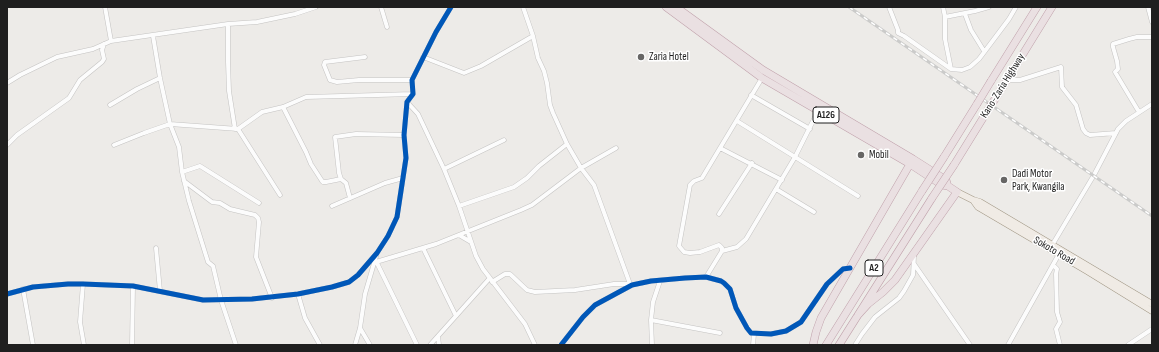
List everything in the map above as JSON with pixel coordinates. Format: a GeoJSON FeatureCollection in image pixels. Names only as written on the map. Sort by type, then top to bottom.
{"type":"FeatureCollection","features":[{"type":"Feature","properties":{"kind":"highway","name":"A126"},"geometry":{"type":"LineString","coordinates":[[666,7],[762,78],[910,164],[942,185],[948,186],[957,192]]}},
{"type":"Feature","properties":{"kind":"highway","name":"A126"},"geometry":{"type":"LineString","coordinates":[[676,7],[763,70],[913,159],[946,180],[948,186]]}},
{"type":"Feature","properties":{"kind":"highway","name":"Kano-Zaria Highway"},"geometry":{"type":"LineString","coordinates":[[880,259],[1037,7]]}},
{"type":"Feature","properties":{"kind":"highway","name":"Kano-Zaria Highway"},"geometry":{"type":"LineString","coordinates":[[889,265],[954,165],[1052,7]]}},
{"type":"Feature","properties":{"kind":"highway"},"geometry":{"type":"LineString","coordinates":[[813,345],[821,318],[910,164]]}},
{"type":"Feature","properties":{"kind":"highway"},"geometry":{"type":"LineString","coordinates":[[858,315],[868,304],[889,287],[957,192]]}},
{"type":"Feature","properties":{"kind":"highway"},"geometry":{"type":"LineString","coordinates":[[880,259],[889,265]]}},
{"type":"Feature","properties":{"kind":"highway","name":"A2"},"geometry":{"type":"LineString","coordinates":[[826,345],[880,259]]}},
{"type":"Feature","properties":{"kind":"highway","name":"A2"},"geometry":{"type":"LineString","coordinates":[[839,345],[889,265]]}},
{"type":"Feature","properties":{"kind":"main road","name":"Sokoto Road"},"geometry":{"type":"LineString","coordinates":[[957,192],[973,200],[978,207],[1051,246],[1059,254],[1152,311]]}},
{"type":"Feature","properties":{"kind":"main road"},"geometry":{"type":"LineString","coordinates":[[1051,246],[1152,304]]}},
{"type":"Feature","properties":{"kind":"street"},"geometry":{"type":"LineString","coordinates":[[105,7],[111,41]]}},
{"type":"Feature","properties":{"kind":"street"},"geometry":{"type":"LineString","coordinates":[[7,84],[20,75],[57,57],[93,49],[111,41],[228,24],[257,22],[295,14],[315,7]]}},
{"type":"Feature","properties":{"kind":"street"},"geometry":{"type":"LineString","coordinates":[[381,7],[387,27]]}},
{"type":"Feature","properties":{"kind":"street"},"geometry":{"type":"LineString","coordinates":[[7,294],[24,289],[55,285],[83,284],[132,286],[203,300],[252,300],[298,294],[349,282],[358,275],[377,253],[388,236],[397,217],[406,158],[404,135],[406,102],[413,94],[412,80],[451,7]]}},
{"type":"Feature","properties":{"kind":"street"},"geometry":{"type":"LineString","coordinates":[[523,7],[547,83],[550,105],[567,144],[581,168],[594,185],[631,285]]}},
{"type":"Feature","properties":{"kind":"street"},"geometry":{"type":"LineString","coordinates":[[889,7],[898,33],[951,69],[962,70],[967,69],[978,59],[1009,19],[1016,7]]}},
{"type":"Feature","properties":{"kind":"street"},"geometry":{"type":"LineString","coordinates":[[944,7],[945,39],[951,69]]}},
{"type":"Feature","properties":{"kind":"street"},"geometry":{"type":"LineString","coordinates":[[945,17],[965,14],[989,7]]}},
{"type":"Feature","properties":{"kind":"street"},"geometry":{"type":"LineString","coordinates":[[1148,7],[1152,22]]}},
{"type":"Feature","properties":{"kind":"street"},"geometry":{"type":"LineString","coordinates":[[965,14],[971,30],[984,51]]}},
{"type":"Feature","properties":{"kind":"street"},"geometry":{"type":"LineString","coordinates":[[228,24],[229,91],[236,129],[280,195]]}},
{"type":"Feature","properties":{"kind":"street"},"geometry":{"type":"LineString","coordinates":[[153,36],[170,124],[179,147],[184,181],[204,251],[208,262],[213,266],[221,300],[236,345]]}},
{"type":"Feature","properties":{"kind":"street"},"geometry":{"type":"LineString","coordinates":[[423,57],[464,73],[481,66],[533,36]]}},
{"type":"Feature","properties":{"kind":"street"},"geometry":{"type":"LineString","coordinates":[[1140,112],[1115,72],[1118,70],[1113,44],[1137,37],[1152,37]]}},
{"type":"Feature","properties":{"kind":"street"},"geometry":{"type":"LineString","coordinates":[[7,145],[17,135],[69,98],[80,80],[104,59],[102,50],[104,44]]}},
{"type":"Feature","properties":{"kind":"street"},"geometry":{"type":"LineString","coordinates":[[365,57],[325,62],[324,65],[330,80],[337,82],[359,80],[412,80]]}},
{"type":"Feature","properties":{"kind":"street"},"geometry":{"type":"LineString","coordinates":[[1007,80],[1020,80],[1061,67],[1062,87],[1076,105],[1083,129],[1086,133],[1090,135],[1116,133]]}},
{"type":"Feature","properties":{"kind":"street"},"geometry":{"type":"LineString","coordinates":[[110,105],[137,89],[160,78]]}},
{"type":"Feature","properties":{"kind":"street"},"geometry":{"type":"LineString","coordinates":[[722,251],[722,248],[719,245],[700,252],[690,253],[684,252],[679,246],[690,185],[694,181],[702,178],[762,78]]}},
{"type":"Feature","properties":{"kind":"street"},"geometry":{"type":"LineString","coordinates":[[114,145],[170,124],[236,129],[262,112],[283,107],[306,97],[413,94]]}},
{"type":"Feature","properties":{"kind":"street"},"geometry":{"type":"LineString","coordinates":[[751,95],[810,129]]}},
{"type":"Feature","properties":{"kind":"street"},"geometry":{"type":"LineString","coordinates":[[406,102],[418,114],[444,169],[459,206],[476,256],[490,280],[526,324],[535,345]]}},
{"type":"Feature","properties":{"kind":"street"},"geometry":{"type":"LineString","coordinates":[[1051,246],[1094,175],[1122,124],[1152,104]]}},
{"type":"Feature","properties":{"kind":"street"},"geometry":{"type":"LineString","coordinates":[[283,107],[311,164],[323,182],[341,179]]}},
{"type":"Feature","properties":{"kind":"street"},"geometry":{"type":"LineString","coordinates":[[706,278],[722,251],[737,247],[746,240],[795,157],[818,111]]}},
{"type":"Feature","properties":{"kind":"street"},"geometry":{"type":"LineString","coordinates":[[737,121],[858,196]]}},
{"type":"Feature","properties":{"kind":"street"},"geometry":{"type":"LineString","coordinates":[[350,198],[346,183],[341,179],[335,137],[356,134],[404,135]]}},
{"type":"Feature","properties":{"kind":"street"},"geometry":{"type":"LineString","coordinates":[[444,169],[504,140]]}},
{"type":"Feature","properties":{"kind":"street"},"geometry":{"type":"LineString","coordinates":[[459,206],[514,187],[527,178],[539,166],[567,144]]}},
{"type":"Feature","properties":{"kind":"street"},"geometry":{"type":"LineString","coordinates":[[376,261],[423,248],[468,232],[532,205],[581,168],[616,148]]}},
{"type":"Feature","properties":{"kind":"street"},"geometry":{"type":"LineString","coordinates":[[720,148],[782,180]]}},
{"type":"Feature","properties":{"kind":"street"},"geometry":{"type":"LineString","coordinates":[[719,214],[752,164]]}},
{"type":"Feature","properties":{"kind":"street"},"geometry":{"type":"LineString","coordinates":[[182,172],[200,166],[259,203]]}},
{"type":"Feature","properties":{"kind":"street"},"geometry":{"type":"LineString","coordinates":[[332,206],[385,183],[403,178]]}},
{"type":"Feature","properties":{"kind":"street"},"geometry":{"type":"LineString","coordinates":[[184,181],[212,202],[220,203],[230,209],[258,218],[259,222],[256,257],[272,298]]}},
{"type":"Feature","properties":{"kind":"street"},"geometry":{"type":"LineString","coordinates":[[776,189],[814,212]]}},
{"type":"Feature","properties":{"kind":"street"},"geometry":{"type":"LineString","coordinates":[[459,235],[471,242]]}},
{"type":"Feature","properties":{"kind":"street"},"geometry":{"type":"LineString","coordinates":[[156,248],[160,292]]}},
{"type":"Feature","properties":{"kind":"street"},"geometry":{"type":"LineString","coordinates":[[423,248],[456,316]]}},
{"type":"Feature","properties":{"kind":"street"},"geometry":{"type":"LineString","coordinates":[[355,345],[360,328],[365,294],[376,261],[377,253]]}},
{"type":"Feature","properties":{"kind":"street"},"geometry":{"type":"LineString","coordinates":[[855,345],[875,317],[899,298],[904,291],[913,275],[914,253]]}},
{"type":"Feature","properties":{"kind":"street"},"geometry":{"type":"LineString","coordinates":[[1008,345],[1059,254]]}},
{"type":"Feature","properties":{"kind":"street"},"geometry":{"type":"LineString","coordinates":[[376,261],[417,345]]}},
{"type":"Feature","properties":{"kind":"street"},"geometry":{"type":"LineString","coordinates":[[914,263],[970,345]]}},
{"type":"Feature","properties":{"kind":"street"},"geometry":{"type":"LineString","coordinates":[[1053,265],[1057,269],[1057,312],[1060,322],[1056,329],[1060,345]]}},
{"type":"Feature","properties":{"kind":"street"},"geometry":{"type":"LineString","coordinates":[[430,345],[490,280],[505,274],[510,274],[527,290],[534,292],[575,290],[614,284],[631,285],[651,281],[706,278],[720,281],[730,290],[736,308],[747,328],[754,334],[783,332],[790,330],[799,324],[827,284],[843,269],[850,268]]}},
{"type":"Feature","properties":{"kind":"street"},"geometry":{"type":"LineString","coordinates":[[652,345],[651,320],[653,302],[660,281]]}},
{"type":"Feature","properties":{"kind":"street"},"geometry":{"type":"LineString","coordinates":[[83,284],[80,322],[84,345]]}},
{"type":"Feature","properties":{"kind":"street"},"geometry":{"type":"LineString","coordinates":[[561,345],[583,317],[595,305],[631,285]]}},
{"type":"Feature","properties":{"kind":"street"},"geometry":{"type":"LineString","coordinates":[[132,286],[132,345]]}},
{"type":"Feature","properties":{"kind":"street"},"geometry":{"type":"LineString","coordinates":[[24,289],[33,345]]}},
{"type":"Feature","properties":{"kind":"street"},"geometry":{"type":"LineString","coordinates":[[298,294],[306,318],[320,345]]}},
{"type":"Feature","properties":{"kind":"street"},"geometry":{"type":"LineString","coordinates":[[651,320],[720,333]]}},
{"type":"Feature","properties":{"kind":"street"},"geometry":{"type":"LineString","coordinates":[[360,328],[370,345]]}},
{"type":"Feature","properties":{"kind":"street"},"geometry":{"type":"LineString","coordinates":[[1128,345],[1152,329]]}},
{"type":"Feature","properties":{"kind":"street"},"geometry":{"type":"LineString","coordinates":[[753,345],[754,334]]}},
{"type":"Feature","properties":{"kind":"street"},"geometry":{"type":"LineString","coordinates":[[438,336],[439,345]]}},
{"type":"Feature","properties":{"kind":"railway"},"geometry":{"type":"LineString","coordinates":[[849,7],[1152,216]]}},
{"type":"Feature","properties":{"kind":"cycle path"},"geometry":{"type":"LineString","coordinates":[[7,294],[33,287],[83,284],[133,286],[203,300],[252,299],[298,294],[349,282],[358,275],[377,253],[388,236],[397,217],[406,158],[404,135],[407,102],[413,94],[412,80],[436,32],[451,7]]}},
{"type":"Feature","properties":{"kind":"cycle path"},"geometry":{"type":"LineString","coordinates":[[561,345],[583,317],[595,305],[619,292],[632,285],[651,281],[685,278],[706,277],[724,283],[730,289],[736,308],[751,333],[771,334],[786,331],[801,322],[827,284],[843,269],[850,268]]}},
{"type":"Feature","properties":{"kind":"place","name":"Zaria Hotel"},"geometry":{"type":"Point","coordinates":[641,57]}},
{"type":"Feature","properties":{"kind":"place","name":"Mobil"},"geometry":{"type":"Point","coordinates":[861,155]}},
{"type":"Feature","properties":{"kind":"place","name":"Dadi Motor Park, Kwangila"},"geometry":{"type":"Point","coordinates":[1004,180]}}]}
